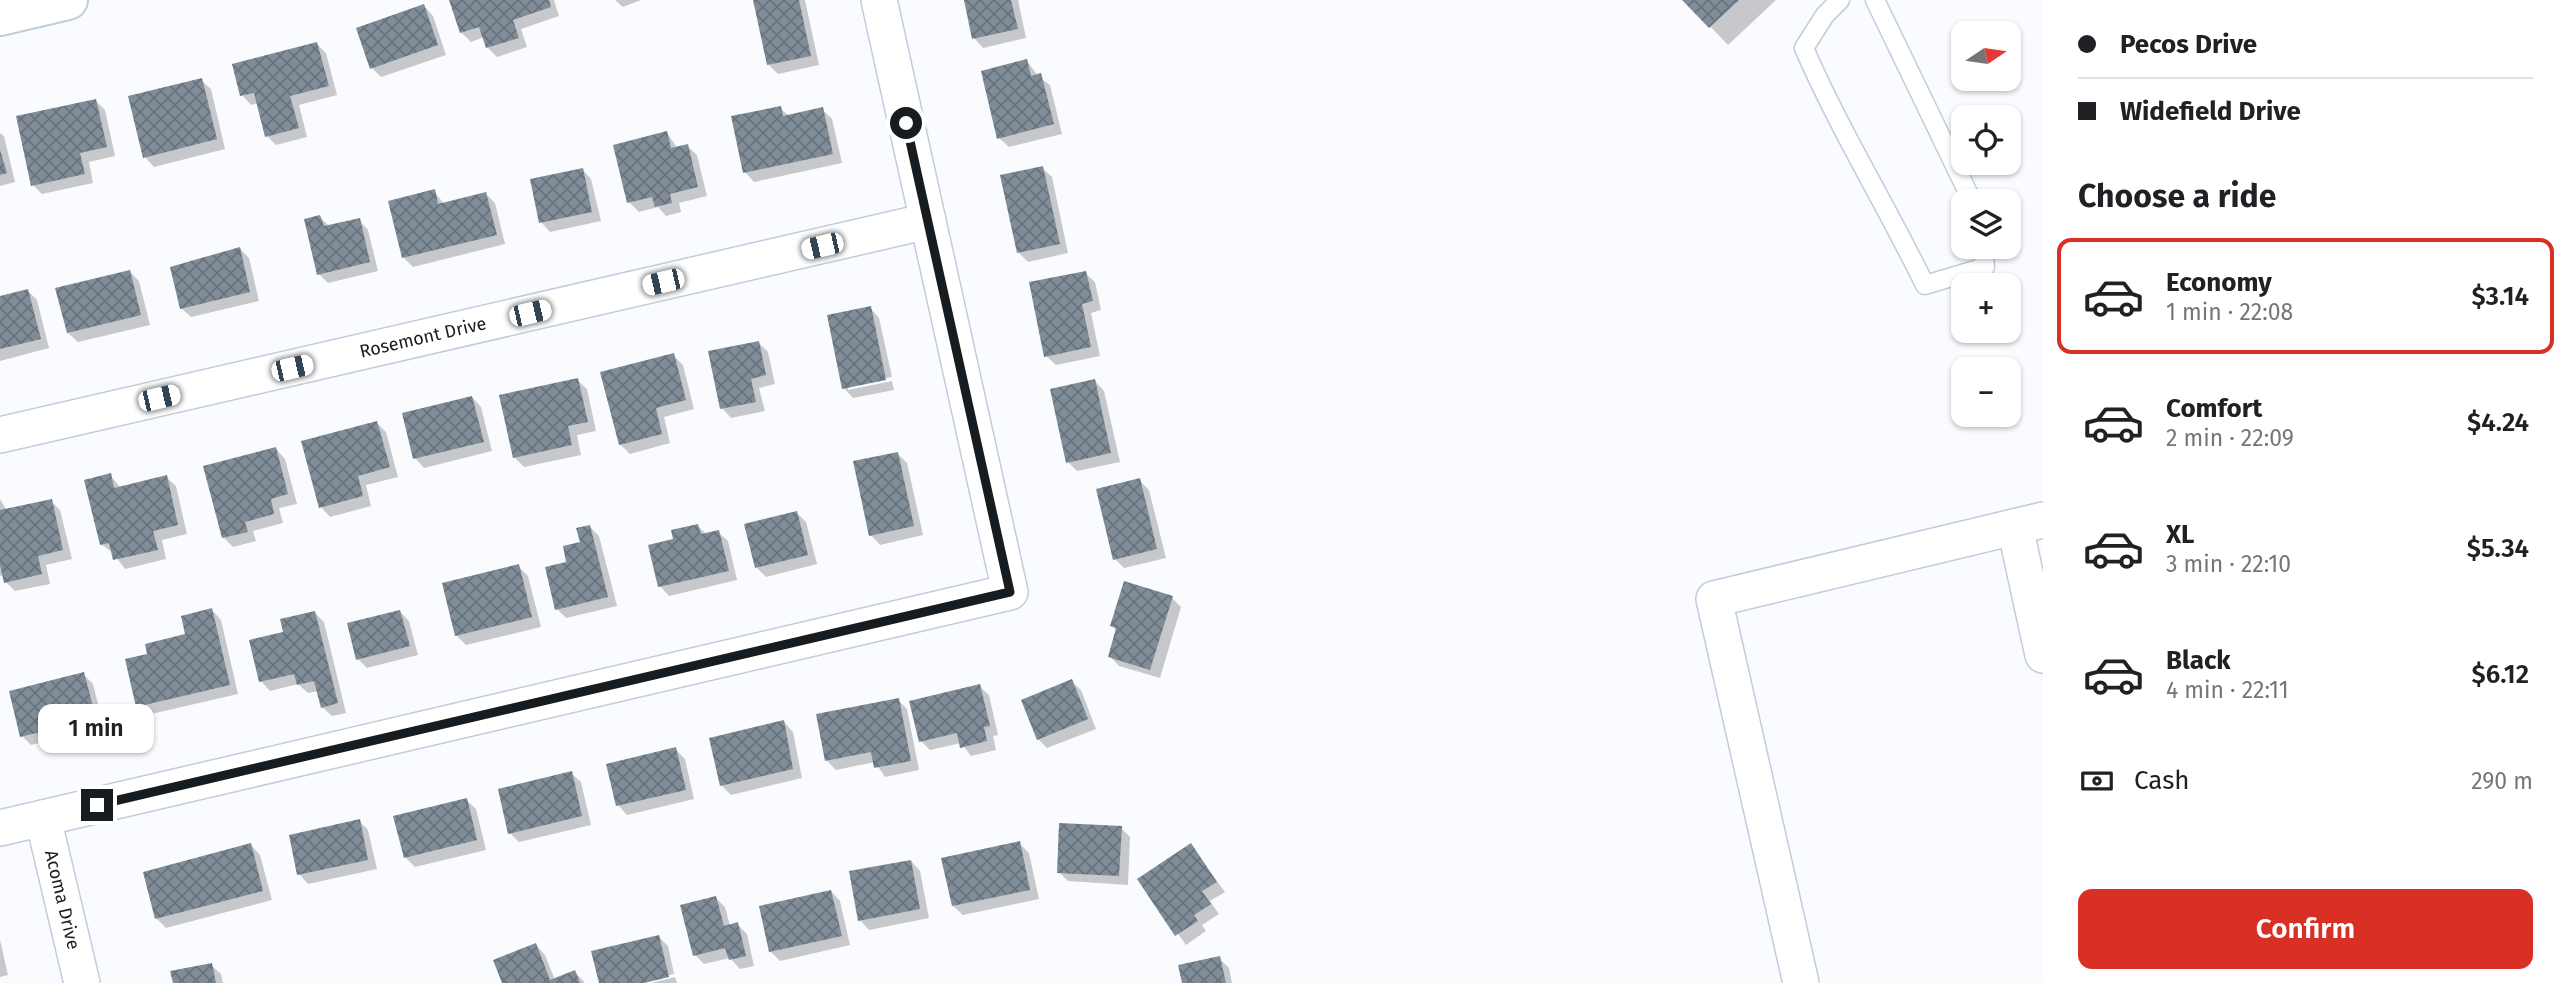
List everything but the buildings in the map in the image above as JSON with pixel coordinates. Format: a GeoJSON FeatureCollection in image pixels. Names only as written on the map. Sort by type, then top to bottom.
{"type":"FeatureCollection","features":[{"type":"Feature","properties":{"kind":"main road"},"geometry":{"type":"LineString","coordinates":[[0,16],[68,0]]}},
{"type":"Feature","properties":{"kind":"street"},"geometry":{"type":"LineString","coordinates":[[0,828],[1010,592],[879,0]]}},
{"type":"Feature","properties":{"kind":"street","name":"Rosemont Drive"},"geometry":{"type":"LineString","coordinates":[[0,435],[928,221]]}},
{"type":"Feature","properties":{"kind":"street"},"geometry":{"type":"LineString","coordinates":[[1801,983],[1714,599],[2029,523],[2043,655]]}},
{"type":"Feature","properties":{"kind":"street","name":"Acoma Drive"},"geometry":{"type":"LineString","coordinates":[[43,818],[82,983]]}},
{"type":"Feature","properties":{"kind":"lane"},"geometry":{"type":"LineString","coordinates":[[1840,0],[1825,15],[1804,48],[1822,89],[1886,205],[1925,285],[1985,267],[1984,259]]}},
{"type":"Feature","properties":{"kind":"lane"},"geometry":{"type":"LineString","coordinates":[[1875,0],[1966,189]]}},
{"type":"Feature","properties":{"kind":"route"},"geometry":{"type":"LineString","coordinates":[[97,805],[1010,592],[906,123]]}}]}
